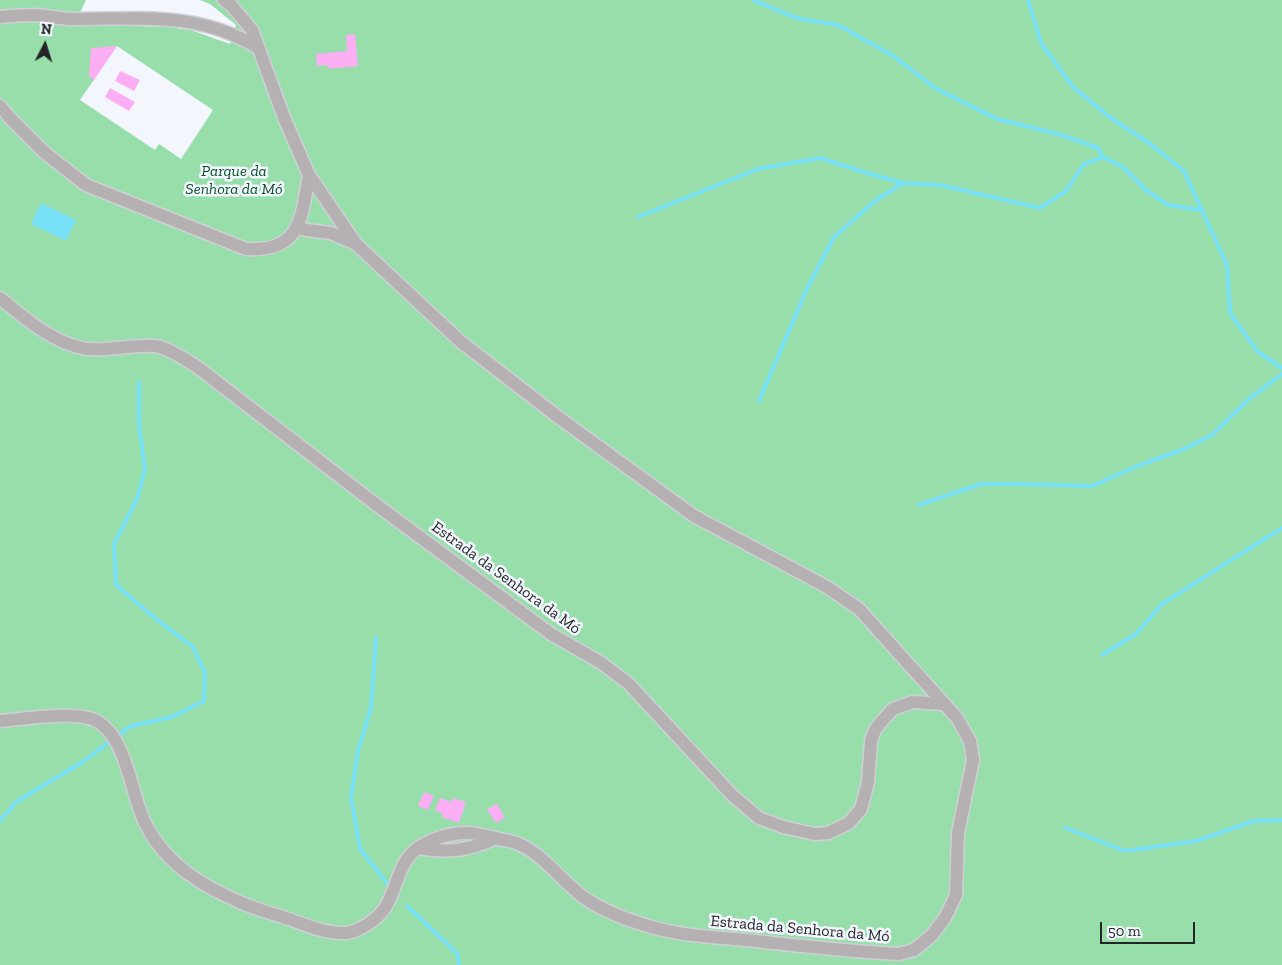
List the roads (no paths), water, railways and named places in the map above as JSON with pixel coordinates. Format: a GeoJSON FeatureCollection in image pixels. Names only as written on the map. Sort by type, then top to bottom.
{"type":"FeatureCollection","features":[{"type":"Feature","properties":{"kind":"street","name":"Estrada da Senhora da Mó"},"geometry":{"type":"LineString","coordinates":[[0,721],[80,716],[96,721],[110,732],[121,752],[139,811],[147,829],[177,866],[195,879],[242,903],[328,933],[350,933],[372,922],[382,912],[392,896],[397,879],[406,860],[418,848],[437,851],[458,851],[478,847],[496,838],[516,843],[529,849],[564,882],[588,900],[610,912],[648,926],[685,934],[854,951],[906,953],[919,947],[938,927],[951,907],[956,895],[958,833],[973,767],[973,753],[963,726],[860,609],[828,587],[694,516],[558,417],[461,342],[356,244],[308,175],[252,30],[231,5],[224,0]]}},
{"type":"Feature","properties":{"kind":"street"},"geometry":{"type":"LineString","coordinates":[[0,17],[35,15],[70,19],[172,19],[211,26],[240,37],[257,47]]}},
{"type":"Feature","properties":{"kind":"street"},"geometry":{"type":"LineString","coordinates":[[0,106],[44,152],[86,185],[246,249],[260,250],[279,246],[291,237],[297,227],[308,175]]}},
{"type":"Feature","properties":{"kind":"street"},"geometry":{"type":"LineString","coordinates":[[297,227],[331,234],[356,244]]}},
{"type":"Feature","properties":{"kind":"street","name":"Estrada da Senhora da Mó"},"geometry":{"type":"LineString","coordinates":[[0,298],[46,333],[69,344],[88,349],[156,346],[168,350],[196,366],[378,506],[543,628],[600,662],[629,684],[732,795],[759,818],[783,827],[815,834],[828,833],[849,823],[862,809],[868,782],[871,741],[875,730],[882,720],[893,710],[905,704],[920,702],[943,704]]}},
{"type":"Feature","properties":{"kind":"water"},"geometry":{"type":"Polygon","coordinates":[[[41,203],[76,220],[66,241],[31,224],[41,203]]]}},
{"type":"Feature","properties":{"kind":"waterway"},"geometry":{"type":"LineString","coordinates":[[753,0],[796,18],[838,25],[892,55],[935,88],[997,119],[1062,135],[1098,148],[1103,157]]}},
{"type":"Feature","properties":{"kind":"waterway"},"geometry":{"type":"LineString","coordinates":[[1028,0],[1041,43],[1073,87],[1111,118],[1149,143],[1184,171],[1227,265],[1230,313],[1258,352],[1282,368]]}},
{"type":"Feature","properties":{"kind":"waterway"},"geometry":{"type":"LineString","coordinates":[[638,217],[758,169],[820,158],[903,183],[940,185],[1040,208],[1066,191],[1084,164],[1103,157],[1123,167],[1146,190],[1168,205],[1201,210]]}},
{"type":"Feature","properties":{"kind":"waterway"},"geometry":{"type":"LineString","coordinates":[[759,401],[806,291],[834,237],[875,201],[903,183]]}},
{"type":"Feature","properties":{"kind":"waterway"},"geometry":{"type":"LineString","coordinates":[[919,505],[981,484],[1092,486],[1135,467],[1184,449],[1212,435],[1249,399],[1282,374]]}},
{"type":"Feature","properties":{"kind":"waterway"},"geometry":{"type":"LineString","coordinates":[[0,821],[16,802],[84,761],[131,726],[172,717],[204,701],[205,673],[193,647],[116,585],[114,544],[137,499],[145,469],[139,426],[139,382]]}},
{"type":"Feature","properties":{"kind":"waterway"},"geometry":{"type":"LineString","coordinates":[[1102,655],[1136,634],[1162,604],[1282,528]]}},
{"type":"Feature","properties":{"kind":"waterway"},"geometry":{"type":"LineString","coordinates":[[376,638],[371,708],[358,751],[351,798],[360,849],[388,884]]}},
{"type":"Feature","properties":{"kind":"waterway"},"geometry":{"type":"LineString","coordinates":[[1066,828],[1125,851],[1196,841],[1254,821],[1282,820]]}},
{"type":"Feature","properties":{"kind":"waterway"},"geometry":{"type":"LineString","coordinates":[[407,906],[457,953],[459,965]]}},
{"type":"Feature","properties":{"kind":"park label","name":"Parque da Senhora da Mó"},"geometry":{"type":"Point","coordinates":[234,180]}}]}
